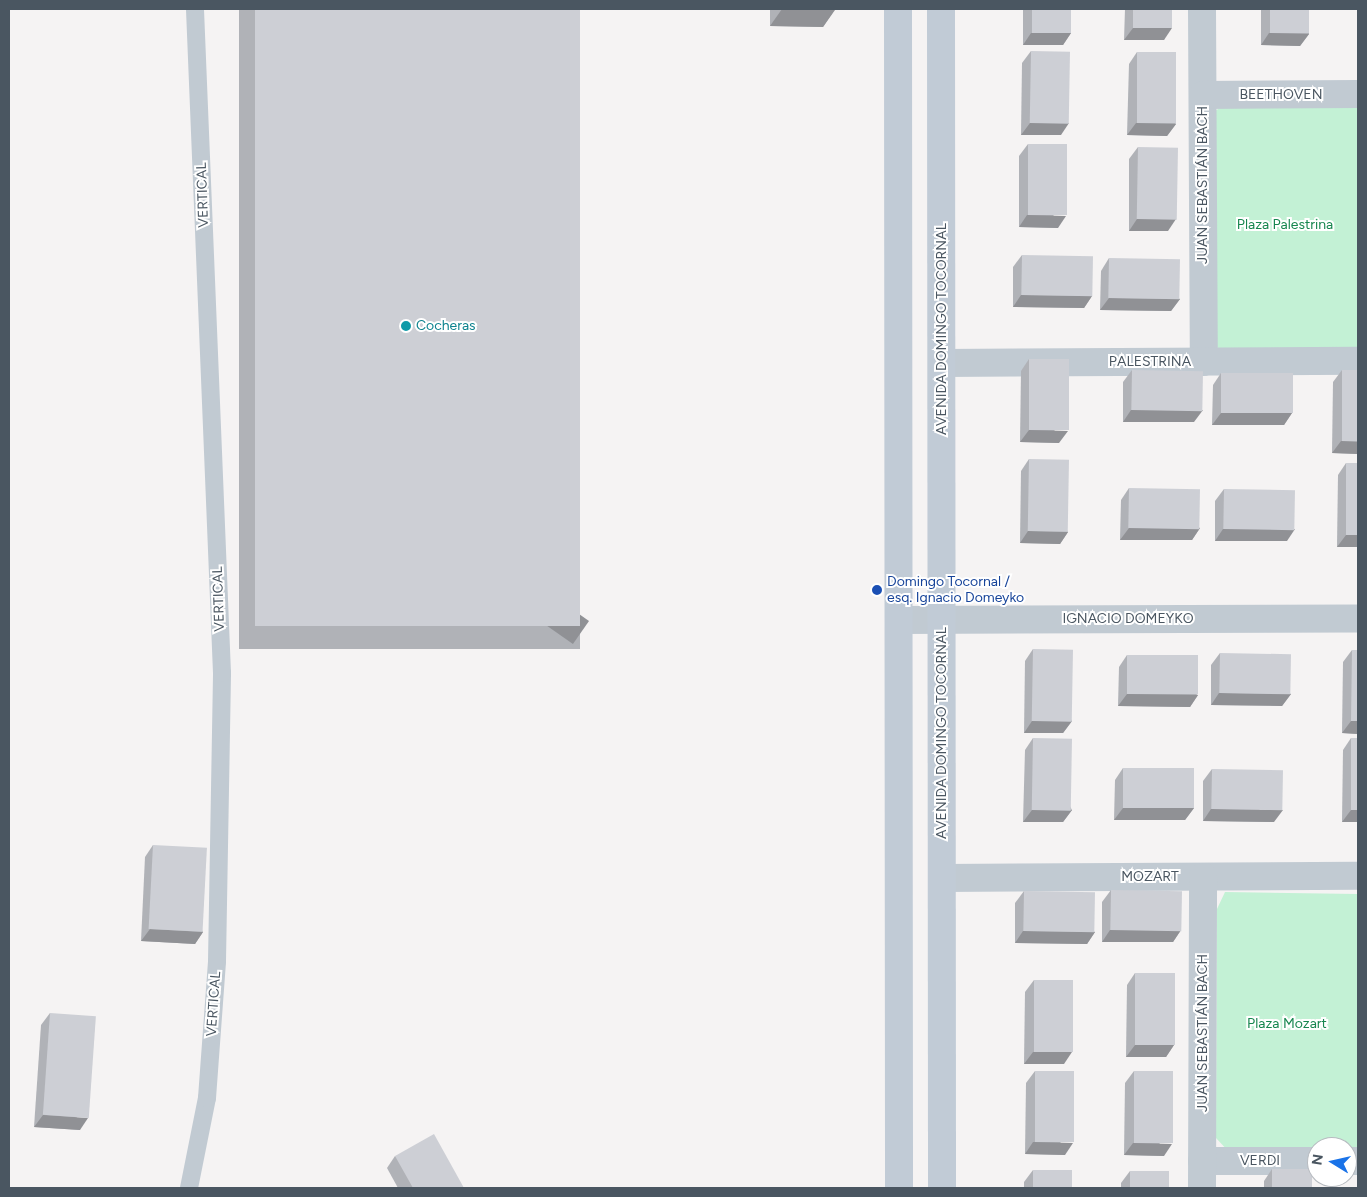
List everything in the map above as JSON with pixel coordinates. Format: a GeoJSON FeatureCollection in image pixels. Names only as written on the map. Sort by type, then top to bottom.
{"type":"FeatureCollection","features":[{"type":"Feature","properties":{"kind":"main road"},"geometry":{"type":"LineString","coordinates":[[898,9],[899,1188]]}},
{"type":"Feature","properties":{"kind":"main road","name":"AVENIDA DOMINGO TOCORNAL"},"geometry":{"type":"LineString","coordinates":[[941,9],[942,1188]]}},
{"type":"Feature","properties":{"kind":"street","name":"JUAN SEBASTIÁN BACH"},"geometry":{"type":"LineString","coordinates":[[1202,9],[1204,362]]}},
{"type":"Feature","properties":{"kind":"street","name":"BEETHOVEN"},"geometry":{"type":"LineString","coordinates":[[1203,95],[1358,94]]}},
{"type":"Feature","properties":{"kind":"street","name":"PALESTRINA"},"geometry":{"type":"LineString","coordinates":[[942,362],[1358,361]]}},
{"type":"Feature","properties":{"kind":"street","name":"IGNACIO DOMEYKO"},"geometry":{"type":"LineString","coordinates":[[899,620],[1358,618]]}},
{"type":"Feature","properties":{"kind":"street","name":"MOZART"},"geometry":{"type":"LineString","coordinates":[[942,878],[1358,876]]}},
{"type":"Feature","properties":{"kind":"street","name":"JUAN SEBASTIÁN BACH"},"geometry":{"type":"LineString","coordinates":[[1202,1188],[1203,877]]}},
{"type":"Feature","properties":{"kind":"street","name":"VERDI"},"geometry":{"type":"LineString","coordinates":[[1202,1161],[1307,1161]]}},
{"type":"Feature","properties":{"kind":"lane","name":"VERTICAL"},"geometry":{"type":"LineString","coordinates":[[189,1188],[207,1098],[217,961],[222,673],[195,9]]}},
{"type":"Feature","properties":{"kind":"green space","name":"Plaza Palestrina"},"geometry":{"type":"Polygon","coordinates":[[[1227,103],[1358,103],[1358,348],[1218,348],[1211,336],[1212,113],[1227,103]]]}},
{"type":"Feature","properties":{"kind":"green space","name":"Plaza Mozart"},"geometry":{"type":"Polygon","coordinates":[[[1225,892],[1358,894],[1358,1152],[1357,1137],[1307,1137],[1307,1152],[1230,1153],[1216,1138],[1217,909],[1225,892]]]}},
{"type":"Feature","properties":{"kind":"building","name":"Cocheras"},"geometry":{"type":"Polygon","coordinates":[[[255,9],[580,9],[580,626],[255,626],[255,9]]]}},
{"type":"Feature","properties":{"kind":"building"},"geometry":{"type":"Polygon","coordinates":[[[802,9],[835,9],[835,10],[802,9]]]}},
{"type":"Feature","properties":{"kind":"building"},"geometry":{"type":"Polygon","coordinates":[[[1032,9],[1071,9],[1071,33],[1032,33],[1032,9]]]}},
{"type":"Feature","properties":{"kind":"building"},"geometry":{"type":"Polygon","coordinates":[[[1133,9],[1172,9],[1172,28],[1133,28],[1133,9]]]}},
{"type":"Feature","properties":{"kind":"building"},"geometry":{"type":"Polygon","coordinates":[[[1270,9],[1309,9],[1309,33],[1270,33],[1270,9]]]}},
{"type":"Feature","properties":{"kind":"building"},"geometry":{"type":"Polygon","coordinates":[[[1031,51],[1070,52],[1069,124],[1030,123],[1031,51]]]}},
{"type":"Feature","properties":{"kind":"building"},"geometry":{"type":"Polygon","coordinates":[[[1137,52],[1176,52],[1176,123],[1137,123],[1137,52]]]}},
{"type":"Feature","properties":{"kind":"building"},"geometry":{"type":"Polygon","coordinates":[[[1028,144],[1067,144],[1067,215],[1028,215],[1028,144]]]}},
{"type":"Feature","properties":{"kind":"building"},"geometry":{"type":"Polygon","coordinates":[[[1138,147],[1178,148],[1177,220],[1137,219],[1138,147]]]}},
{"type":"Feature","properties":{"kind":"building"},"geometry":{"type":"Polygon","coordinates":[[[1022,255],[1093,256],[1092,296],[1021,295],[1022,255]]]}},
{"type":"Feature","properties":{"kind":"building"},"geometry":{"type":"Polygon","coordinates":[[[1109,258],[1180,259],[1179,299],[1108,298],[1109,258]]]}},
{"type":"Feature","properties":{"kind":"building"},"geometry":{"type":"Polygon","coordinates":[[[1029,359],[1069,359],[1069,430],[1029,430],[1029,359]]]}},
{"type":"Feature","properties":{"kind":"building"},"geometry":{"type":"Polygon","coordinates":[[[1132,370],[1203,371],[1202,411],[1131,410],[1132,370]]]}},
{"type":"Feature","properties":{"kind":"building"},"geometry":{"type":"Polygon","coordinates":[[[1342,370],[1358,370],[1358,441],[1342,441],[1342,370]]]}},
{"type":"Feature","properties":{"kind":"building"},"geometry":{"type":"Polygon","coordinates":[[[1221,373],[1293,373],[1293,413],[1221,413],[1221,373]]]}},
{"type":"Feature","properties":{"kind":"building"},"geometry":{"type":"Polygon","coordinates":[[[1029,459],[1069,460],[1068,532],[1028,531],[1029,459]]]}},
{"type":"Feature","properties":{"kind":"building"},"geometry":{"type":"Polygon","coordinates":[[[1346,463],[1358,463],[1358,535],[1346,535],[1346,463]]]}},
{"type":"Feature","properties":{"kind":"building"},"geometry":{"type":"Polygon","coordinates":[[[1129,488],[1200,489],[1199,529],[1128,528],[1129,488]]]}},
{"type":"Feature","properties":{"kind":"building"},"geometry":{"type":"Polygon","coordinates":[[[1224,489],[1295,490],[1294,530],[1223,529],[1224,489]]]}},
{"type":"Feature","properties":{"kind":"building"},"geometry":{"type":"Polygon","coordinates":[[[1033,649],[1073,650],[1072,722],[1032,721],[1033,649]]]}},
{"type":"Feature","properties":{"kind":"building"},"geometry":{"type":"Polygon","coordinates":[[[1352,650],[1358,650],[1358,721],[1351,721],[1352,650]]]}},
{"type":"Feature","properties":{"kind":"building"},"geometry":{"type":"Polygon","coordinates":[[[1220,653],[1291,654],[1290,694],[1219,693],[1220,653]]]}},
{"type":"Feature","properties":{"kind":"building"},"geometry":{"type":"Polygon","coordinates":[[[1127,655],[1198,655],[1198,694],[1127,694],[1127,655]]]}},
{"type":"Feature","properties":{"kind":"building"},"geometry":{"type":"Polygon","coordinates":[[[1033,738],[1072,739],[1071,811],[1032,810],[1033,738]]]}},
{"type":"Feature","properties":{"kind":"building"},"geometry":{"type":"Polygon","coordinates":[[[1351,738],[1358,738],[1358,810],[1351,810],[1351,738]]]}},
{"type":"Feature","properties":{"kind":"building"},"geometry":{"type":"Polygon","coordinates":[[[1123,768],[1194,768],[1194,808],[1123,808],[1123,768]]]}},
{"type":"Feature","properties":{"kind":"building"},"geometry":{"type":"Polygon","coordinates":[[[1212,769],[1283,770],[1282,810],[1211,809],[1212,769]]]}},
{"type":"Feature","properties":{"kind":"building"},"geometry":{"type":"Polygon","coordinates":[[[153,845],[207,848],[203,932],[149,929],[153,845]]]}},
{"type":"Feature","properties":{"kind":"building"},"geometry":{"type":"Polygon","coordinates":[[[1111,890],[1182,891],[1181,931],[1110,930],[1111,890]]]}},
{"type":"Feature","properties":{"kind":"building"},"geometry":{"type":"Polygon","coordinates":[[[1024,891],[1095,892],[1094,932],[1023,931],[1024,891]]]}},
{"type":"Feature","properties":{"kind":"building"},"geometry":{"type":"Polygon","coordinates":[[[1135,973],[1175,973],[1175,1045],[1135,1045],[1135,973]]]}},
{"type":"Feature","properties":{"kind":"building"},"geometry":{"type":"Polygon","coordinates":[[[1034,980],[1073,980],[1073,1052],[1034,1052],[1034,980]]]}},
{"type":"Feature","properties":{"kind":"building"},"geometry":{"type":"Polygon","coordinates":[[[50,1013],[96,1016],[89,1118],[43,1115],[50,1013]]]}},
{"type":"Feature","properties":{"kind":"building"},"geometry":{"type":"Polygon","coordinates":[[[1035,1071],[1074,1071],[1074,1142],[1035,1142],[1035,1071]]]}},
{"type":"Feature","properties":{"kind":"building"},"geometry":{"type":"Polygon","coordinates":[[[1134,1071],[1173,1071],[1173,1143],[1134,1143],[1134,1071]]]}},
{"type":"Feature","properties":{"kind":"building"},"geometry":{"type":"Polygon","coordinates":[[[434,1134],[464,1188],[413,1188],[395,1156],[434,1134]]]}},
{"type":"Feature","properties":{"kind":"building"},"geometry":{"type":"Polygon","coordinates":[[[1272,1169],[1307,1169],[1307,1187],[1312,1188],[1272,1188],[1272,1169]]]}},
{"type":"Feature","properties":{"kind":"building"},"geometry":{"type":"Polygon","coordinates":[[[1033,1170],[1072,1170],[1072,1188],[1033,1188],[1033,1170]]]}},
{"type":"Feature","properties":{"kind":"building"},"geometry":{"type":"Polygon","coordinates":[[[1130,1171],[1169,1171],[1169,1188],[1130,1188],[1130,1171]]]}},
{"type":"Feature","properties":{"kind":"place","name":"Cocheras"},"geometry":{"type":"Point","coordinates":[406,326]}},
{"type":"Feature","properties":{"kind":"place","name":"Domingo Tocornal / esq. Ignacio Domeyko"},"geometry":{"type":"Point","coordinates":[877,590]}}]}
